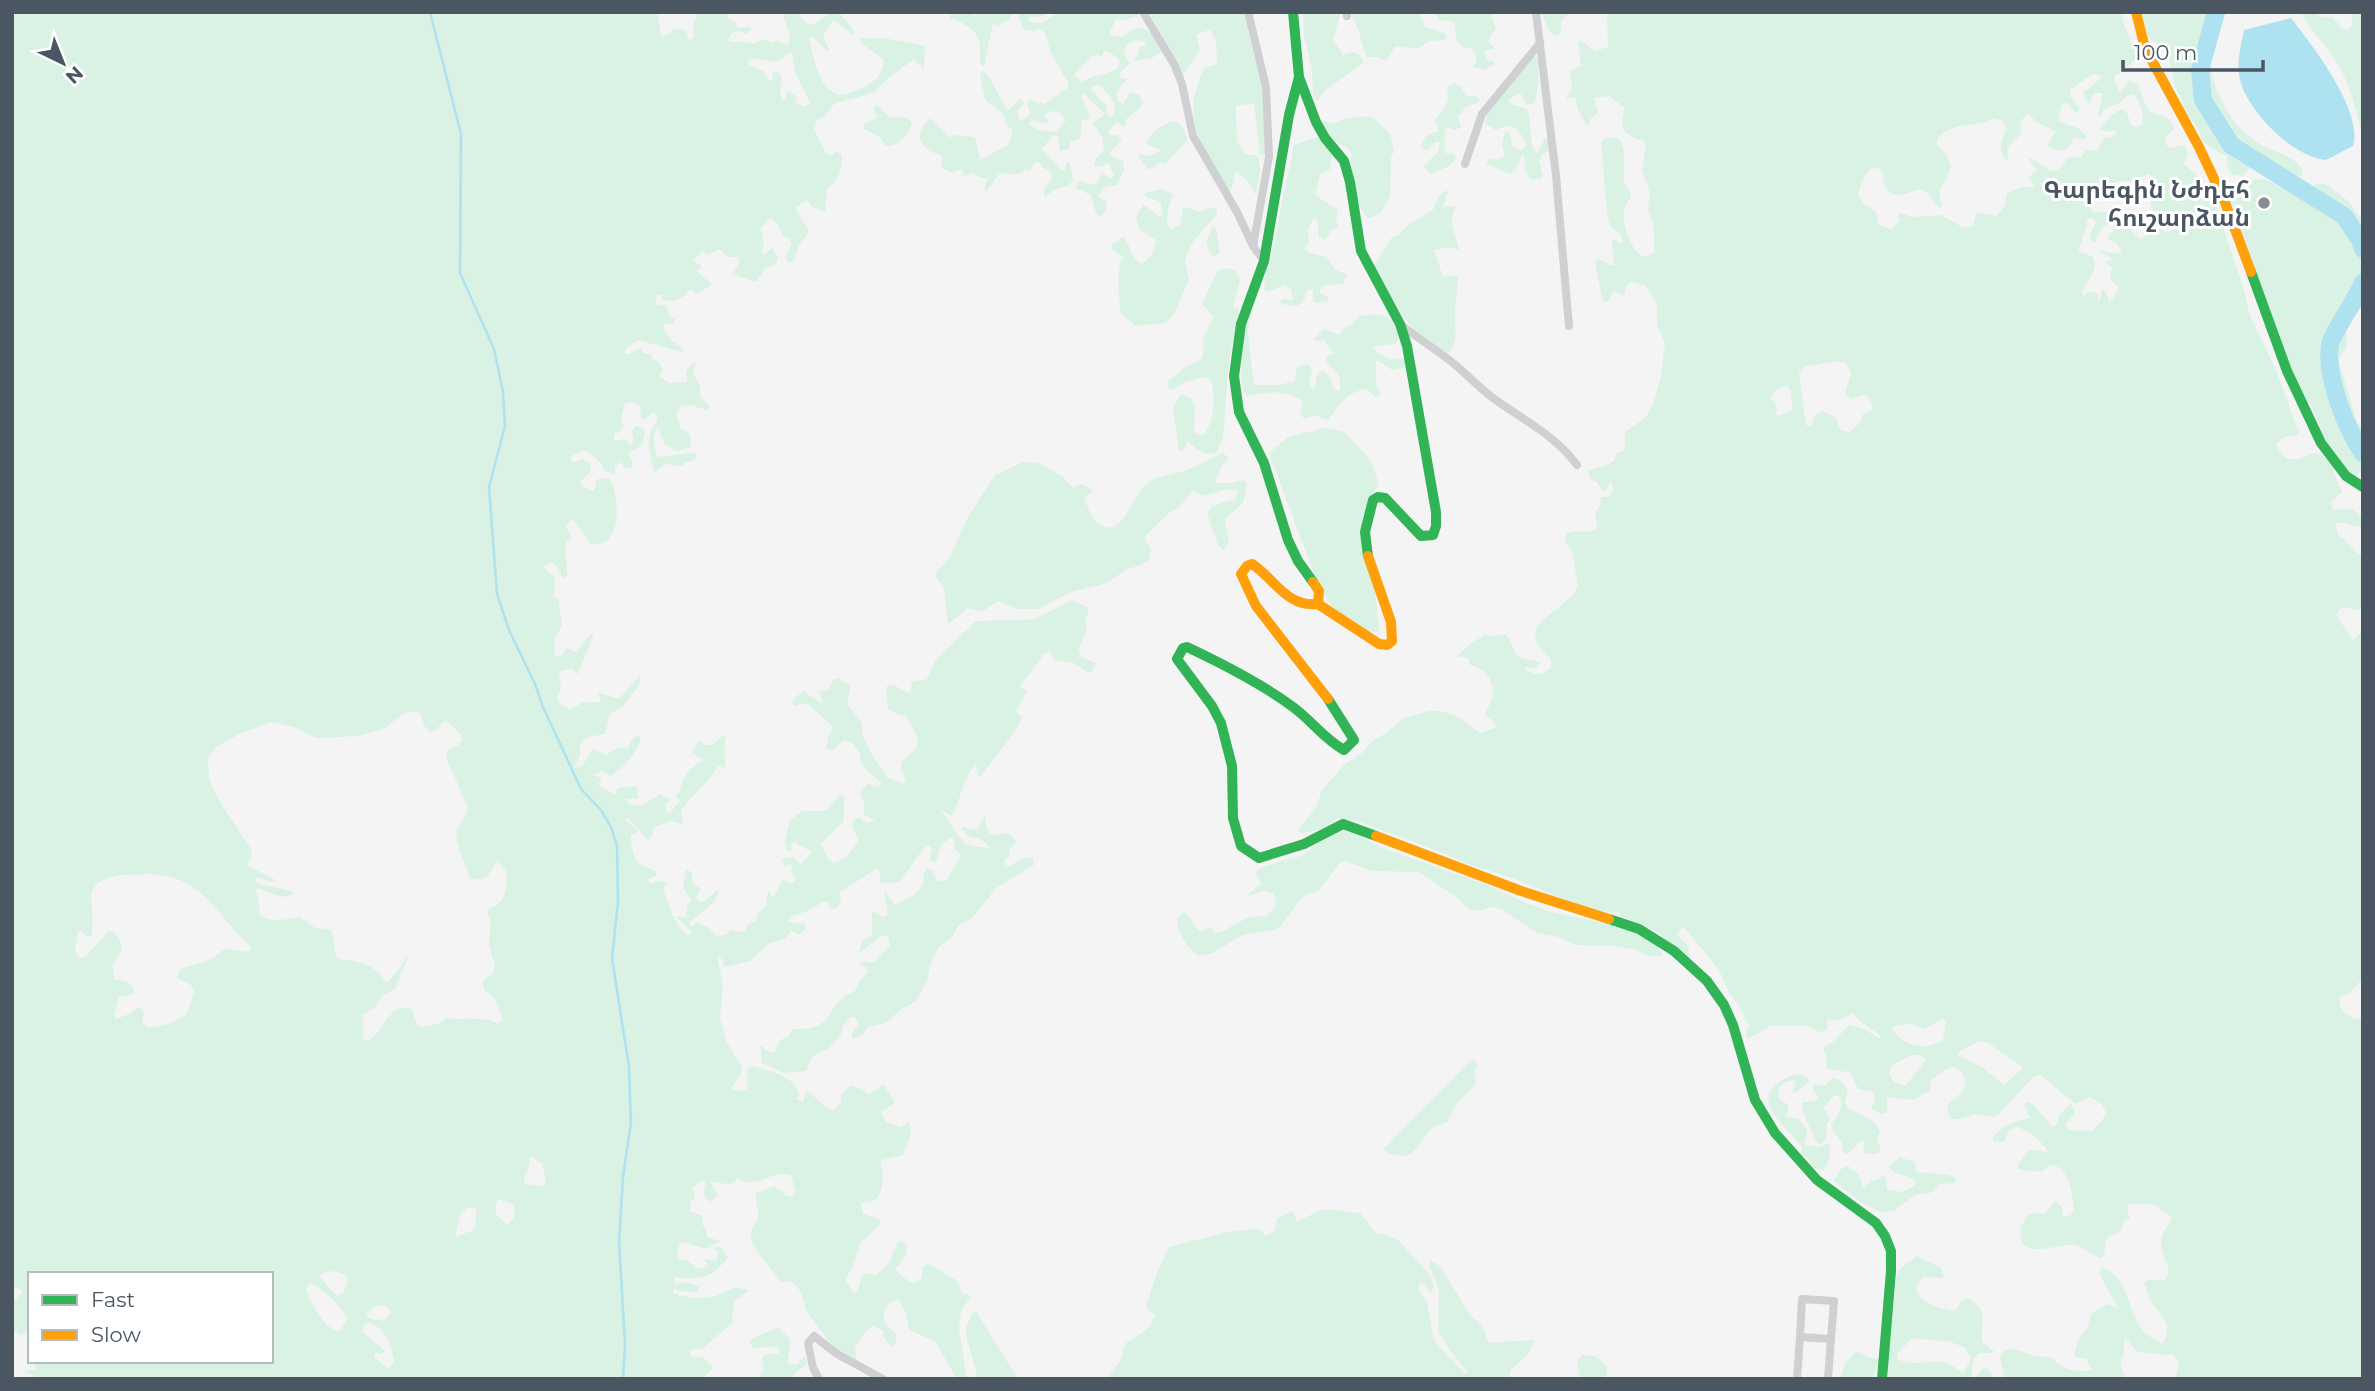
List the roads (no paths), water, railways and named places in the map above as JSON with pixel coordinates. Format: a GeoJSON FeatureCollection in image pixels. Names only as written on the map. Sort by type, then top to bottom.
{"type":"FeatureCollection","features":[{"type":"Feature","properties":{"kind":"street"},"geometry":{"type":"LineString","coordinates":[[1143,12],[1175,66],[1194,136],[1253,246],[1264,261]]}},
{"type":"Feature","properties":{"kind":"street"},"geometry":{"type":"LineString","coordinates":[[1248,12],[1266,87],[1269,157],[1253,246]]}},
{"type":"Feature","properties":{"kind":"street"},"geometry":{"type":"LineString","coordinates":[[1293,12],[1298,78],[1316,122],[1344,161],[1350,182],[1360,251],[1400,324],[1414,377],[1436,526],[1433,535],[1421,536],[1385,498],[1378,497],[1373,500],[1365,538],[1376,586],[1394,628],[1394,636],[1387,645],[1364,636],[1318,604],[1308,606],[1297,602],[1283,593],[1252,564],[1241,574],[1243,585],[1252,601],[1348,728],[1354,740],[1344,750],[1328,742],[1291,705],[1219,663],[1188,647],[1183,648],[1177,659],[1212,706],[1226,737],[1232,766],[1233,818],[1241,846],[1259,858],[1284,853],[1343,824],[1521,891],[1639,929],[1674,951],[1707,981],[1724,1005],[1733,1025],[1755,1100],[1775,1133],[1817,1180],[1876,1223],[1891,1251],[1882,1379]]}},
{"type":"Feature","properties":{"kind":"street"},"geometry":{"type":"LineString","coordinates":[[1536,12],[1556,176],[1569,326]]}},
{"type":"Feature","properties":{"kind":"street"},"geometry":{"type":"LineString","coordinates":[[2136,12],[2151,58],[2224,200],[2287,371],[2321,443],[2346,476],[2363,487]]}},
{"type":"Feature","properties":{"kind":"street"},"geometry":{"type":"LineString","coordinates":[[1465,164],[1482,114],[1540,43]]}},
{"type":"Feature","properties":{"kind":"street"},"geometry":{"type":"LineString","coordinates":[[1298,78],[1264,261],[1241,324],[1234,376],[1239,412],[1264,463],[1298,561],[1319,591],[1318,604]]}},
{"type":"Feature","properties":{"kind":"street"},"geometry":{"type":"LineString","coordinates":[[1400,324],[1421,342],[1448,359],[1492,397],[1560,444],[1577,465]]}},
{"type":"Feature","properties":{"kind":"street"},"geometry":{"type":"LineString","coordinates":[[1797,1379],[1802,1299],[1834,1301],[1828,1379]]}},
{"type":"Feature","properties":{"kind":"street"},"geometry":{"type":"LineString","coordinates":[[820,1379],[813,1368],[808,1343],[814,1336],[838,1354],[883,1379]]}},
{"type":"Feature","properties":{"kind":"street"},"geometry":{"type":"LineString","coordinates":[[1800,1337],[1831,1339]]}},
{"type":"Feature","properties":{"kind":"water"},"geometry":{"type":"Polygon","coordinates":[[[2291,18],[2334,79],[2351,115],[2353,146],[2326,160],[2300,151],[2274,132],[2253,107],[2239,76],[2239,56],[2244,30],[2291,18]]]}},
{"type":"Feature","properties":{"kind":"waterway"},"geometry":{"type":"LineString","coordinates":[[430,12],[461,134],[460,273],[494,349],[503,392],[505,426],[489,487],[497,594],[509,630],[581,789],[601,810],[611,827],[617,846],[618,902],[612,958],[629,1067],[631,1123],[623,1177],[619,1242],[625,1344],[623,1379]]}},
{"type":"Feature","properties":{"kind":"waterway"},"geometry":{"type":"LineString","coordinates":[[2216,12],[2200,70],[2203,100],[2231,145],[2344,216],[2363,249]]}},
{"type":"Feature","properties":{"kind":"waterway"},"geometry":{"type":"LineString","coordinates":[[2363,282],[2332,339],[2329,357],[2338,401],[2363,453]]}},
{"type":"Feature","properties":{"kind":"place","name":"Գարեգին Նժդեհ հուշարձան"},"geometry":{"type":"Point","coordinates":[2264,203]}}]}
